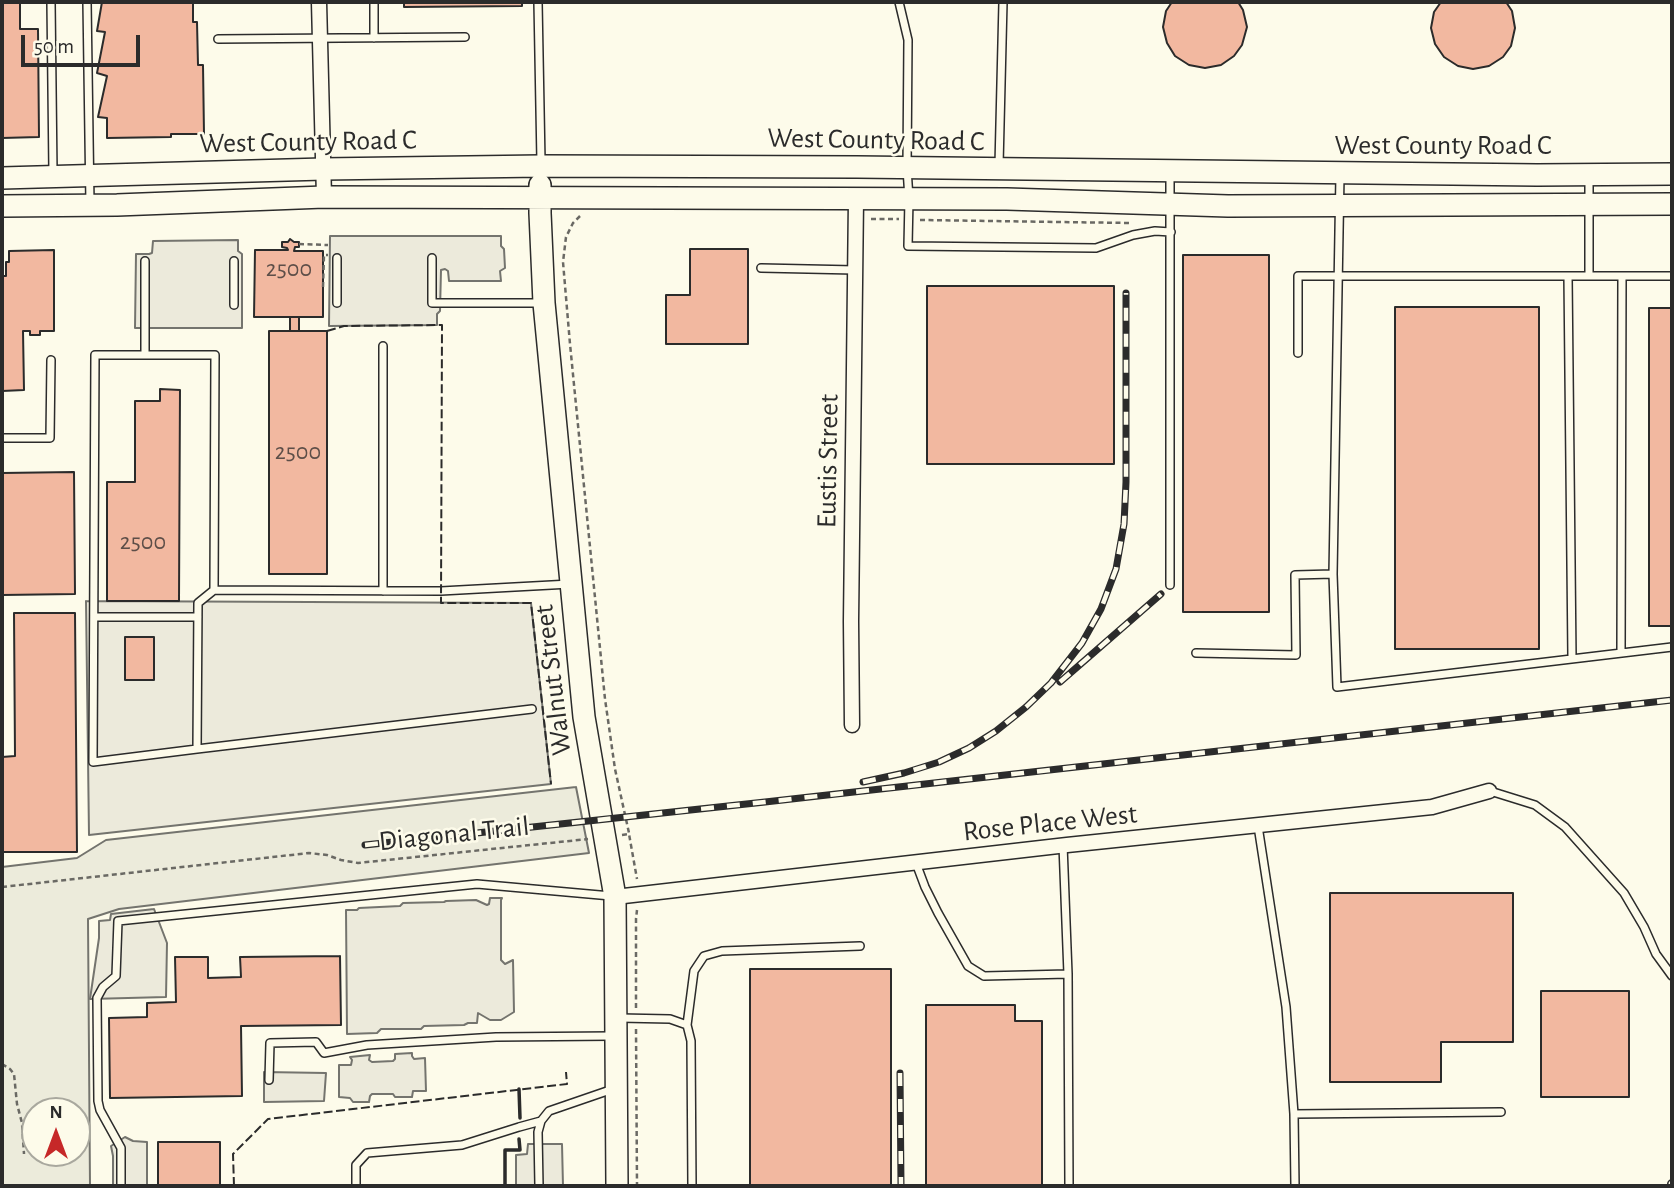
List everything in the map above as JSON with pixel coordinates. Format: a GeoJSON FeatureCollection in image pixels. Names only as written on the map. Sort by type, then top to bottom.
{"type":"FeatureCollection","features":[{"type":"Feature","properties":{"kind":"main road","name":"West County Road C"},"geometry":{"type":"LineString","coordinates":[[2,178],[541,166],[1672,174]]}},
{"type":"Feature","properties":{"kind":"main road","name":"Walnut Street"},"geometry":{"type":"LineString","coordinates":[[541,166],[544,303],[583,717],[615,897],[617,1186]]}},
{"type":"Feature","properties":{"kind":"main road","name":"West County Road C"},"geometry":{"type":"LineString","coordinates":[[2,206],[324,197],[1007,199],[1339,205],[1672,204]]}},
{"type":"Feature","properties":{"kind":"street"},"geometry":{"type":"LineString","coordinates":[[319,2],[324,197]]}},
{"type":"Feature","properties":{"kind":"street","name":"Eustis Street"},"geometry":{"type":"LineString","coordinates":[[852,725],[856,199]]}},
{"type":"Feature","properties":{"kind":"street","name":"Rose Place West"},"geometry":{"type":"LineString","coordinates":[[615,897],[1063,845],[1432,807],[1489,791]]}},
{"type":"Feature","properties":{"kind":"lane"},"geometry":{"type":"LineString","coordinates":[[51,2],[53,177]]}},
{"type":"Feature","properties":{"kind":"lane"},"geometry":{"type":"LineString","coordinates":[[85,205],[87,2]]}},
{"type":"Feature","properties":{"kind":"lane"},"geometry":{"type":"LineString","coordinates":[[374,2],[374,38]]}},
{"type":"Feature","properties":{"kind":"lane"},"geometry":{"type":"LineString","coordinates":[[538,2],[541,166]]}},
{"type":"Feature","properties":{"kind":"lane"},"geometry":{"type":"LineString","coordinates":[[899,2],[908,40],[908,246],[1096,248],[1133,235],[1171,232]]}},
{"type":"Feature","properties":{"kind":"lane"},"geometry":{"type":"LineString","coordinates":[[999,170],[1003,2]]}},
{"type":"Feature","properties":{"kind":"lane"},"geometry":{"type":"LineString","coordinates":[[218,39],[465,37]]}},
{"type":"Feature","properties":{"kind":"lane"},"geometry":{"type":"LineString","coordinates":[[1170,172],[1170,584]]}},
{"type":"Feature","properties":{"kind":"lane"},"geometry":{"type":"LineString","coordinates":[[1340,173],[1333,574],[1337,687],[1672,646]]}},
{"type":"Feature","properties":{"kind":"lane"},"geometry":{"type":"LineString","coordinates":[[1589,276],[1590,175]]}},
{"type":"Feature","properties":{"kind":"lane"},"geometry":{"type":"LineString","coordinates":[[337,258],[337,303]]}},
{"type":"Feature","properties":{"kind":"lane"},"geometry":{"type":"LineString","coordinates":[[432,258],[432,303],[544,303]]}},
{"type":"Feature","properties":{"kind":"lane"},"geometry":{"type":"LineString","coordinates":[[145,261],[145,355]]}},
{"type":"Feature","properties":{"kind":"lane"},"geometry":{"type":"LineString","coordinates":[[234,261],[234,305]]}},
{"type":"Feature","properties":{"kind":"lane"},"geometry":{"type":"LineString","coordinates":[[761,268],[855,270]]}},
{"type":"Feature","properties":{"kind":"lane"},"geometry":{"type":"LineString","coordinates":[[1298,353],[1298,276],[1672,276]]}},
{"type":"Feature","properties":{"kind":"lane"},"geometry":{"type":"LineString","coordinates":[[1568,276],[1572,658]]}},
{"type":"Feature","properties":{"kind":"lane"},"geometry":{"type":"LineString","coordinates":[[1622,276],[1622,652]]}},
{"type":"Feature","properties":{"kind":"lane"},"geometry":{"type":"LineString","coordinates":[[383,346],[383,591]]}},
{"type":"Feature","properties":{"kind":"lane"},"geometry":{"type":"LineString","coordinates":[[214,590],[215,355],[95,355],[93,762],[532,709]]}},
{"type":"Feature","properties":{"kind":"lane"},"geometry":{"type":"LineString","coordinates":[[2,438],[50,438],[51,360]]}},
{"type":"Feature","properties":{"kind":"lane"},"geometry":{"type":"LineString","coordinates":[[1196,653],[1296,655],[1295,575],[1333,574]]}},
{"type":"Feature","properties":{"kind":"lane"},"geometry":{"type":"LineString","coordinates":[[197,749],[198,603],[214,590],[441,591],[570,583]]}},
{"type":"Feature","properties":{"kind":"lane"},"geometry":{"type":"LineString","coordinates":[[94,617],[198,617]]}},
{"type":"Feature","properties":{"kind":"lane"},"geometry":{"type":"LineString","coordinates":[[1489,791],[1535,805],[1565,827],[1624,893],[1656,954],[1672,976]]}},
{"type":"Feature","properties":{"kind":"lane"},"geometry":{"type":"LineString","coordinates":[[1258,825],[1286,1007],[1294,1114],[1295,1186]]}},
{"type":"Feature","properties":{"kind":"lane"},"geometry":{"type":"LineString","coordinates":[[1063,845],[1068,974],[1069,1186]]}},
{"type":"Feature","properties":{"kind":"lane"},"geometry":{"type":"LineString","coordinates":[[916,862],[938,913],[968,966],[984,976],[1068,974]]}},
{"type":"Feature","properties":{"kind":"lane"},"geometry":{"type":"LineString","coordinates":[[121,1186],[121,1148],[100,1110],[97,1075],[97,998],[103,987],[116,976],[118,921],[477,884],[615,897]]}},
{"type":"Feature","properties":{"kind":"lane"},"geometry":{"type":"LineString","coordinates":[[692,1186],[691,1041],[687,1025],[694,971],[704,956],[722,951],[860,946]]}},
{"type":"Feature","properties":{"kind":"lane"},"geometry":{"type":"LineString","coordinates":[[269,1080],[270,1043],[316,1042],[324,1054],[368,1045],[446,1042],[616,1027],[670,1019],[687,1025]]}},
{"type":"Feature","properties":{"kind":"lane"},"geometry":{"type":"LineString","coordinates":[[539,1186],[538,1132],[541,1121],[549,1111],[617,1088]]}},
{"type":"Feature","properties":{"kind":"lane"},"geometry":{"type":"LineString","coordinates":[[1294,1114],[1501,1112]]}},
{"type":"Feature","properties":{"kind":"lane"},"geometry":{"type":"LineString","coordinates":[[356,1186],[356,1165],[367,1153],[462,1145],[541,1121]]}},
{"type":"Feature","properties":{"kind":"path"},"geometry":{"type":"LineString","coordinates":[[580,216],[572,223],[566,237],[563,262],[569,344],[605,699],[615,769],[629,834]]}},
{"type":"Feature","properties":{"kind":"path"},"geometry":{"type":"LineString","coordinates":[[299,244],[328,245]]}},
{"type":"Feature","properties":{"kind":"path"},"geometry":{"type":"LineString","coordinates":[[323,287],[324,256],[328,256]]}},
{"type":"Feature","properties":{"kind":"path","name":"Diagonal Trail"},"geometry":{"type":"LineString","coordinates":[[2,887],[309,853],[358,863],[604,837]]}},
{"type":"Feature","properties":{"kind":"path"},"geometry":{"type":"LineString","coordinates":[[2,1064],[14,1073],[21,1119]]}},
{"type":"Feature","properties":{"kind":"shaded area"},"geometry":{"type":"Polygon","coordinates":[[[330,236],[501,236],[505,268],[500,271],[501,281],[449,281],[448,271],[441,270],[437,325],[329,326],[330,236]]]}},
{"type":"Feature","properties":{"kind":"shaded area"},"geometry":{"type":"Polygon","coordinates":[[[238,240],[238,251],[242,254],[242,328],[135,328],[136,254],[152,253],[153,241],[238,240]]]}},
{"type":"Feature","properties":{"kind":"shaded area"},"geometry":{"type":"Polygon","coordinates":[[[86,601],[531,603],[551,784],[89,835],[86,601]]]}},
{"type":"Feature","properties":{"kind":"shaded area"},"geometry":{"type":"Polygon","coordinates":[[[576,787],[589,853],[119,909],[88,919],[89,1097],[21,1097],[21,1167],[90,1167],[90,1186],[2,1186],[2,867],[77,858],[106,840],[576,787]]]}},
{"type":"Feature","properties":{"kind":"shaded area"},"geometry":{"type":"Polygon","coordinates":[[[490,898],[502,898],[501,960],[505,964],[513,960],[514,1012],[501,1020],[490,1020],[478,1013],[477,1023],[464,1025],[381,1029],[377,1033],[347,1034],[346,910],[446,901],[476,900],[487,905],[490,898]]]}},
{"type":"Feature","properties":{"kind":"shaded area"},"geometry":{"type":"Polygon","coordinates":[[[154,909],[167,943],[166,997],[90,999],[99,921],[110,920],[111,914],[154,909]]]}},
{"type":"Feature","properties":{"kind":"shaded area"},"geometry":{"type":"Polygon","coordinates":[[[412,1053],[414,1059],[425,1058],[426,1091],[413,1091],[412,1097],[372,1094],[369,1102],[353,1102],[350,1098],[339,1097],[339,1065],[351,1065],[350,1057],[370,1055],[369,1060],[372,1062],[393,1061],[395,1054],[412,1053]]]}},
{"type":"Feature","properties":{"kind":"shaded area"},"geometry":{"type":"Polygon","coordinates":[[[264,1072],[326,1073],[324,1101],[264,1102],[264,1072]]]}},
{"type":"Feature","properties":{"kind":"shaded area"},"geometry":{"type":"Polygon","coordinates":[[[125,1137],[133,1141],[147,1142],[147,1186],[113,1186],[111,1146],[125,1137]]]}},
{"type":"Feature","properties":{"kind":"shaded area"},"geometry":{"type":"Polygon","coordinates":[[[528,1144],[562,1144],[563,1186],[516,1186],[516,1155],[527,1154],[528,1144]]]}},
{"type":"Feature","properties":{"kind":"building"},"geometry":{"type":"Polygon","coordinates":[[[2,2],[20,2],[20,29],[38,29],[39,137],[2,138],[2,2]]]}},
{"type":"Feature","properties":{"kind":"building"},"geometry":{"type":"Polygon","coordinates":[[[102,2],[193,2],[193,22],[197,22],[198,65],[203,65],[204,134],[107,138],[107,118],[98,117],[107,76],[97,73],[105,32],[97,31],[102,2]]]}},
{"type":"Feature","properties":{"kind":"building"},"geometry":{"type":"Polygon","coordinates":[[[404,2],[522,2],[522,6],[404,7],[404,2]]]}},
{"type":"Feature","properties":{"kind":"building"},"geometry":{"type":"Polygon","coordinates":[[[1172,2],[1238,2],[1247,27],[1242,45],[1234,56],[1221,65],[1205,68],[1189,65],[1175,56],[1167,43],[1163,27],[1166,11],[1172,2]]]}},
{"type":"Feature","properties":{"kind":"building"},"geometry":{"type":"Polygon","coordinates":[[[1441,2],[1506,2],[1512,11],[1515,28],[1511,46],[1503,57],[1489,66],[1473,69],[1458,66],[1444,57],[1435,44],[1431,28],[1434,12],[1441,2]]]}},
{"type":"Feature","properties":{"kind":"building"},"geometry":{"type":"Polygon","coordinates":[[[290,239],[299,242],[299,247],[295,247],[294,251],[323,251],[323,317],[254,317],[255,250],[288,250],[282,247],[282,242],[288,242],[290,239]]]}},
{"type":"Feature","properties":{"kind":"building"},"geometry":{"type":"Polygon","coordinates":[[[690,249],[748,249],[748,344],[666,344],[666,295],[690,295],[690,249]]]}},
{"type":"Feature","properties":{"kind":"building"},"geometry":{"type":"Polygon","coordinates":[[[54,250],[54,331],[40,331],[40,335],[30,335],[30,331],[23,331],[24,390],[2,391],[2,276],[6,276],[9,251],[54,250]]]}},
{"type":"Feature","properties":{"kind":"building"},"geometry":{"type":"Polygon","coordinates":[[[1183,255],[1269,255],[1269,612],[1183,612],[1183,255]]]}},
{"type":"Feature","properties":{"kind":"building"},"geometry":{"type":"Polygon","coordinates":[[[927,286],[1114,286],[1114,464],[927,464],[927,286]]]}},
{"type":"Feature","properties":{"kind":"building"},"geometry":{"type":"Polygon","coordinates":[[[1395,307],[1539,307],[1539,649],[1395,649],[1395,307]]]}},
{"type":"Feature","properties":{"kind":"building"},"geometry":{"type":"Polygon","coordinates":[[[1649,308],[1672,308],[1672,626],[1649,626],[1649,308]]]}},
{"type":"Feature","properties":{"kind":"building"},"geometry":{"type":"Polygon","coordinates":[[[290,317],[299,317],[299,331],[290,331],[290,317]]]}},
{"type":"Feature","properties":{"kind":"building"},"geometry":{"type":"Polygon","coordinates":[[[269,331],[327,331],[327,574],[269,574],[269,331]]]}},
{"type":"Feature","properties":{"kind":"building"},"geometry":{"type":"Polygon","coordinates":[[[160,389],[180,390],[179,601],[107,601],[107,482],[135,482],[135,401],[160,401],[160,389]]]}},
{"type":"Feature","properties":{"kind":"building"},"geometry":{"type":"Polygon","coordinates":[[[74,472],[75,594],[2,595],[2,473],[74,472]]]}},
{"type":"Feature","properties":{"kind":"building"},"geometry":{"type":"Polygon","coordinates":[[[14,613],[75,613],[77,852],[2,852],[2,757],[15,756],[14,613]]]}},
{"type":"Feature","properties":{"kind":"building"},"geometry":{"type":"Polygon","coordinates":[[[125,637],[154,637],[154,680],[125,680],[125,637]]]}},
{"type":"Feature","properties":{"kind":"building"},"geometry":{"type":"Polygon","coordinates":[[[1330,893],[1513,893],[1513,1042],[1441,1042],[1441,1082],[1330,1082],[1330,893]]]}},
{"type":"Feature","properties":{"kind":"building"},"geometry":{"type":"Polygon","coordinates":[[[340,956],[341,1025],[241,1026],[242,1096],[110,1098],[109,1018],[147,1017],[147,1003],[176,1002],[175,957],[208,957],[208,978],[241,977],[240,957],[340,956]]]}},
{"type":"Feature","properties":{"kind":"building"},"geometry":{"type":"Polygon","coordinates":[[[750,969],[891,969],[891,1186],[750,1186],[750,969]]]}},
{"type":"Feature","properties":{"kind":"building"},"geometry":{"type":"Polygon","coordinates":[[[1541,991],[1629,991],[1629,1097],[1541,1097],[1541,991]]]}},
{"type":"Feature","properties":{"kind":"building"},"geometry":{"type":"Polygon","coordinates":[[[926,1005],[1015,1005],[1015,1021],[1042,1021],[1042,1186],[926,1186],[926,1005]]]}},
{"type":"Feature","properties":{"kind":"building"},"geometry":{"type":"Polygon","coordinates":[[[158,1142],[220,1142],[220,1186],[158,1186],[158,1142]]]}},
{"type":"Feature","properties":{"kind":"railway"},"geometry":{"type":"LineString","coordinates":[[863,782],[939,762],[996,731],[1051,683],[1082,643],[1101,609],[1116,569],[1124,524],[1126,293]]}},
{"type":"Feature","properties":{"kind":"railway"},"geometry":{"type":"LineString","coordinates":[[1060,682],[1161,594]]}},
{"type":"Feature","properties":{"kind":"railway"},"geometry":{"type":"LineString","coordinates":[[365,845],[1672,700]]}},
{"type":"Feature","properties":{"kind":"railway"},"geometry":{"type":"LineString","coordinates":[[900,1073],[901,1186]]}},
{"type":"Feature","properties":{"kind":"fence"},"geometry":{"type":"LineString","coordinates":[[327,331],[344,326],[442,325],[441,603],[531,603],[551,784]]}},
{"type":"Feature","properties":{"kind":"fence"},"geometry":{"type":"LineString","coordinates":[[234,1186],[233,1154],[268,1119],[567,1084],[566,1072]]}},
{"type":"Feature","properties":{"kind":"wall"},"geometry":{"type":"LineString","coordinates":[[519,1089],[520,1118]]}},
{"type":"Feature","properties":{"kind":"wall"},"geometry":{"type":"LineString","coordinates":[[505,1186],[505,1150],[520,1150],[519,1139]]}}]}
